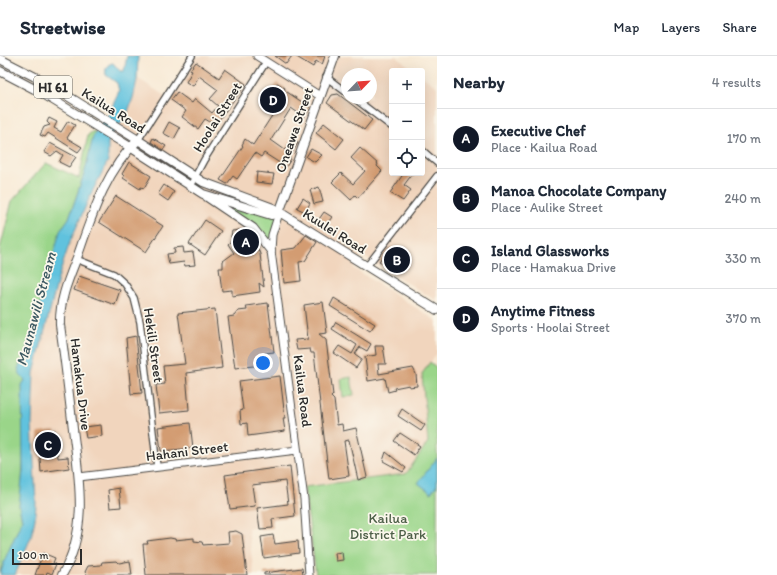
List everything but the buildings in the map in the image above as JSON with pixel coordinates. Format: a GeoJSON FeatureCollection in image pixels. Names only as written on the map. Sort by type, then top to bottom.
{"type":"FeatureCollection","features":[{"type":"Feature","properties":{"kind":"main road","name":"Oneawa Street"},"geometry":{"type":"LineString","coordinates":[[279,213],[326,77],[335,56]]}},
{"type":"Feature","properties":{"kind":"main road","name":"Kailua Road"},"geometry":{"type":"LineString","coordinates":[[0,59],[47,83],[195,178],[273,208],[279,213]]}},
{"type":"Feature","properties":{"kind":"main road","name":"Kailua Road"},"geometry":{"type":"LineString","coordinates":[[0,71],[34,88],[203,194],[271,215],[279,213]]}},
{"type":"Feature","properties":{"kind":"main road","name":"Hamakua Drive"},"geometry":{"type":"LineString","coordinates":[[62,575],[71,556],[79,529],[81,502],[60,316],[62,300],[99,198],[124,153],[138,140]]}},
{"type":"Feature","properties":{"kind":"main road"},"geometry":{"type":"LineString","coordinates":[[203,194],[253,228],[271,251]]}},
{"type":"Feature","properties":{"kind":"main road","name":"Kuulei Road"},"geometry":{"type":"LineString","coordinates":[[279,213],[437,310]]}},
{"type":"Feature","properties":{"kind":"street"},"geometry":{"type":"LineString","coordinates":[[138,140],[192,56]]}},
{"type":"Feature","properties":{"kind":"street"},"geometry":{"type":"LineString","coordinates":[[257,56],[320,96]]}},
{"type":"Feature","properties":{"kind":"street","name":"Hoolai Street"},"geometry":{"type":"LineString","coordinates":[[190,186],[204,160],[266,62]]}},
{"type":"Feature","properties":{"kind":"street"},"geometry":{"type":"LineString","coordinates":[[326,77],[341,88]]}},
{"type":"Feature","properties":{"kind":"street"},"geometry":{"type":"LineString","coordinates":[[362,104],[389,125]]}},
{"type":"Feature","properties":{"kind":"street"},"geometry":{"type":"LineString","coordinates":[[425,153],[437,163]]}},
{"type":"Feature","properties":{"kind":"street"},"geometry":{"type":"LineString","coordinates":[[367,266],[437,176]]}},
{"type":"Feature","properties":{"kind":"street","name":"Kailua Road"},"geometry":{"type":"LineString","coordinates":[[279,213],[272,235],[271,251],[304,499],[309,575]]}},
{"type":"Feature","properties":{"kind":"street","name":"Hekili Street"},"geometry":{"type":"LineString","coordinates":[[76,259],[114,274],[125,284],[134,298],[140,322],[157,467]]}},
{"type":"Feature","properties":{"kind":"street","name":"Hahani Street"},"geometry":{"type":"LineString","coordinates":[[79,477],[297,450]]}},
{"type":"Feature","properties":{"kind":"shaded area"},"geometry":{"type":"Polygon","coordinates":[[[195,56],[395,56],[411,68],[389,68],[389,176],[425,176],[425,78],[437,87],[437,301],[362,255],[353,268],[437,321],[437,353],[422,375],[428,442],[406,474],[296,489],[297,501],[258,506],[260,526],[248,528],[254,575],[15,575],[31,537],[35,519],[36,503],[32,423],[34,373],[59,275],[70,242],[91,194],[108,161],[108,143],[110,136],[126,117],[137,78],[168,98],[195,56]]]}},
{"type":"Feature","properties":{"kind":"green space"},"geometry":{"type":"Polygon","coordinates":[[[93,131],[95,132],[85,171],[68,221],[61,228],[26,356],[20,364],[19,372],[25,380],[22,487],[19,506],[22,520],[0,572],[0,249],[12,201],[46,163],[79,178],[88,135],[93,131]]]}},
{"type":"Feature","properties":{"kind":"green space"},"geometry":{"type":"Polygon","coordinates":[[[215,203],[279,213],[271,241],[263,241],[215,203]]]}},
{"type":"Feature","properties":{"kind":"green space","name":"Kailua District Park"},"geometry":{"type":"Polygon","coordinates":[[[430,362],[437,368],[437,575],[316,575],[304,487],[406,474],[428,442],[422,374],[430,362]]]}},
{"type":"Feature","properties":{"kind":"green space"},"geometry":{"type":"Polygon","coordinates":[[[351,377],[354,395],[343,397],[341,379],[351,377]]]}},
{"type":"Feature","properties":{"kind":"water"},"geometry":{"type":"Polygon","coordinates":[[[127,56],[138,56],[137,80],[133,98],[126,117],[110,136],[108,143],[108,161],[91,194],[70,242],[59,275],[34,373],[32,423],[36,503],[35,519],[31,537],[15,575],[0,575],[5,559],[22,520],[19,506],[23,471],[22,385],[25,380],[20,375],[18,368],[26,356],[60,231],[69,218],[85,171],[93,137],[100,124],[109,114],[119,91],[117,83],[106,75],[106,68],[113,63],[120,71],[124,71],[127,56]]]}},
{"type":"Feature","properties":{"kind":"water"},"geometry":{"type":"Polygon","coordinates":[[[437,458],[437,485],[431,493],[418,483],[437,458]]]}},
{"type":"Feature","properties":{"kind":"place","name":"Anytime Fitness"},"geometry":{"type":"Point","coordinates":[273,100]}},
{"type":"Feature","properties":{"kind":"place","name":"Executive Chef"},"geometry":{"type":"Point","coordinates":[246,242]}},
{"type":"Feature","properties":{"kind":"place","name":"Manoa Chocolate Company"},"geometry":{"type":"Point","coordinates":[397,260]}},
{"type":"Feature","properties":{"kind":"place","name":"Island Glassworks"},"geometry":{"type":"Point","coordinates":[48,445]}},
{"type":"Feature","properties":{"kind":"water label","name":"Maunawili Stream"},"geometry":{"type":"Point","coordinates":[36,309]}}]}
